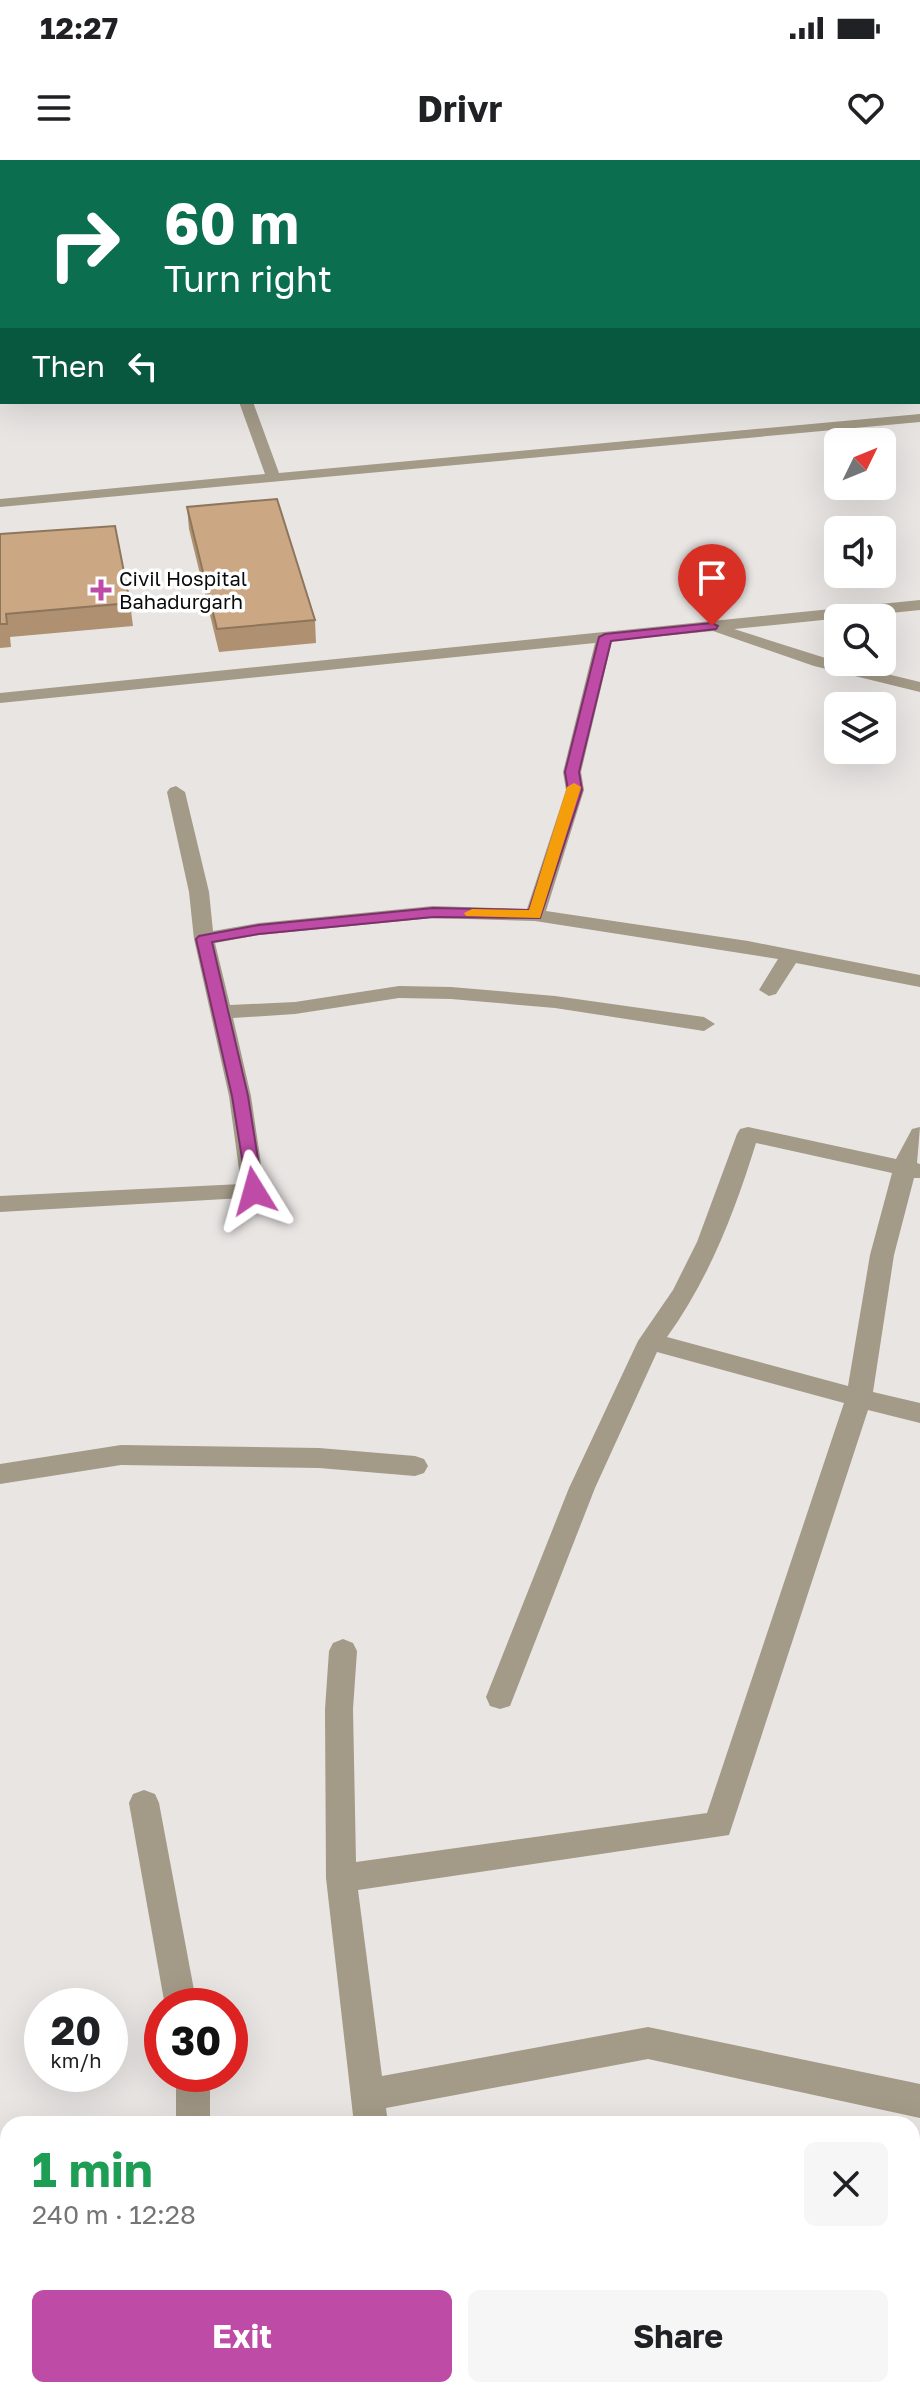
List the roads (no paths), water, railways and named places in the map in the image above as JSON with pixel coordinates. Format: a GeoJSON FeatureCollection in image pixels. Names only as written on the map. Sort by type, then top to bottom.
{"type":"FeatureCollection","features":[{"type":"Feature","properties":{"kind":"street"},"geometry":{"type":"LineString","coordinates":[[247,404],[274,478]]}},
{"type":"Feature","properties":{"kind":"street"},"geometry":{"type":"LineString","coordinates":[[0,503],[920,418]]}},
{"type":"Feature","properties":{"kind":"street"},"geometry":{"type":"LineString","coordinates":[[0,698],[920,605]]}},
{"type":"Feature","properties":{"kind":"street"},"geometry":{"type":"LineString","coordinates":[[712,626],[820,662],[920,687]]}},
{"type":"Feature","properties":{"kind":"street"},"geometry":{"type":"LineString","coordinates":[[535,915],[575,790],[572,772],[605,637]]}},
{"type":"Feature","properties":{"kind":"street"},"geometry":{"type":"LineString","coordinates":[[0,1204],[254,1191],[240,1096],[204,939],[199,892],[176,792]]}},
{"type":"Feature","properties":{"kind":"street"},"geometry":{"type":"LineString","coordinates":[[204,939],[259,929],[433,912],[535,915],[790,955],[920,981]]}},
{"type":"Feature","properties":{"kind":"street"},"geometry":{"type":"LineString","coordinates":[[769,990],[790,955]]}},
{"type":"Feature","properties":{"kind":"street"},"geometry":{"type":"LineString","coordinates":[[221,1012],[295,1008],[399,992],[451,993],[555,1002],[704,1024]]}},
{"type":"Feature","properties":{"kind":"street"},"geometry":{"type":"LineString","coordinates":[[500,1697],[582,1488],[650,1341],[675,1311],[705,1250],[735,1177],[748,1134],[912,1170]]}},
{"type":"Feature","properties":{"kind":"street"},"geometry":{"type":"LineString","coordinates":[[341,1878],[718,1825],[859,1398],[882,1255],[912,1170],[920,1134]]}},
{"type":"Feature","properties":{"kind":"street"},"geometry":{"type":"LineString","coordinates":[[650,1341],[920,1413]]}},
{"type":"Feature","properties":{"kind":"street"},"geometry":{"type":"LineString","coordinates":[[0,1474],[121,1455],[319,1458],[415,1466]]}},
{"type":"Feature","properties":{"kind":"street"},"geometry":{"type":"LineString","coordinates":[[343,1651],[339,1709],[341,1878],[369,2109],[648,2043],[920,2101]]}},
{"type":"Feature","properties":{"kind":"street"},"geometry":{"type":"LineString","coordinates":[[144,1803],[178,1988]]}},
{"type":"Feature","properties":{"kind":"street"},"geometry":{"type":"LineString","coordinates":[[193,2092],[193,2116]]}},
{"type":"Feature","properties":{"kind":"place","name":"Civil Hospital Bahadurgarh"},"geometry":{"type":"Point","coordinates":[101,590]}}]}
